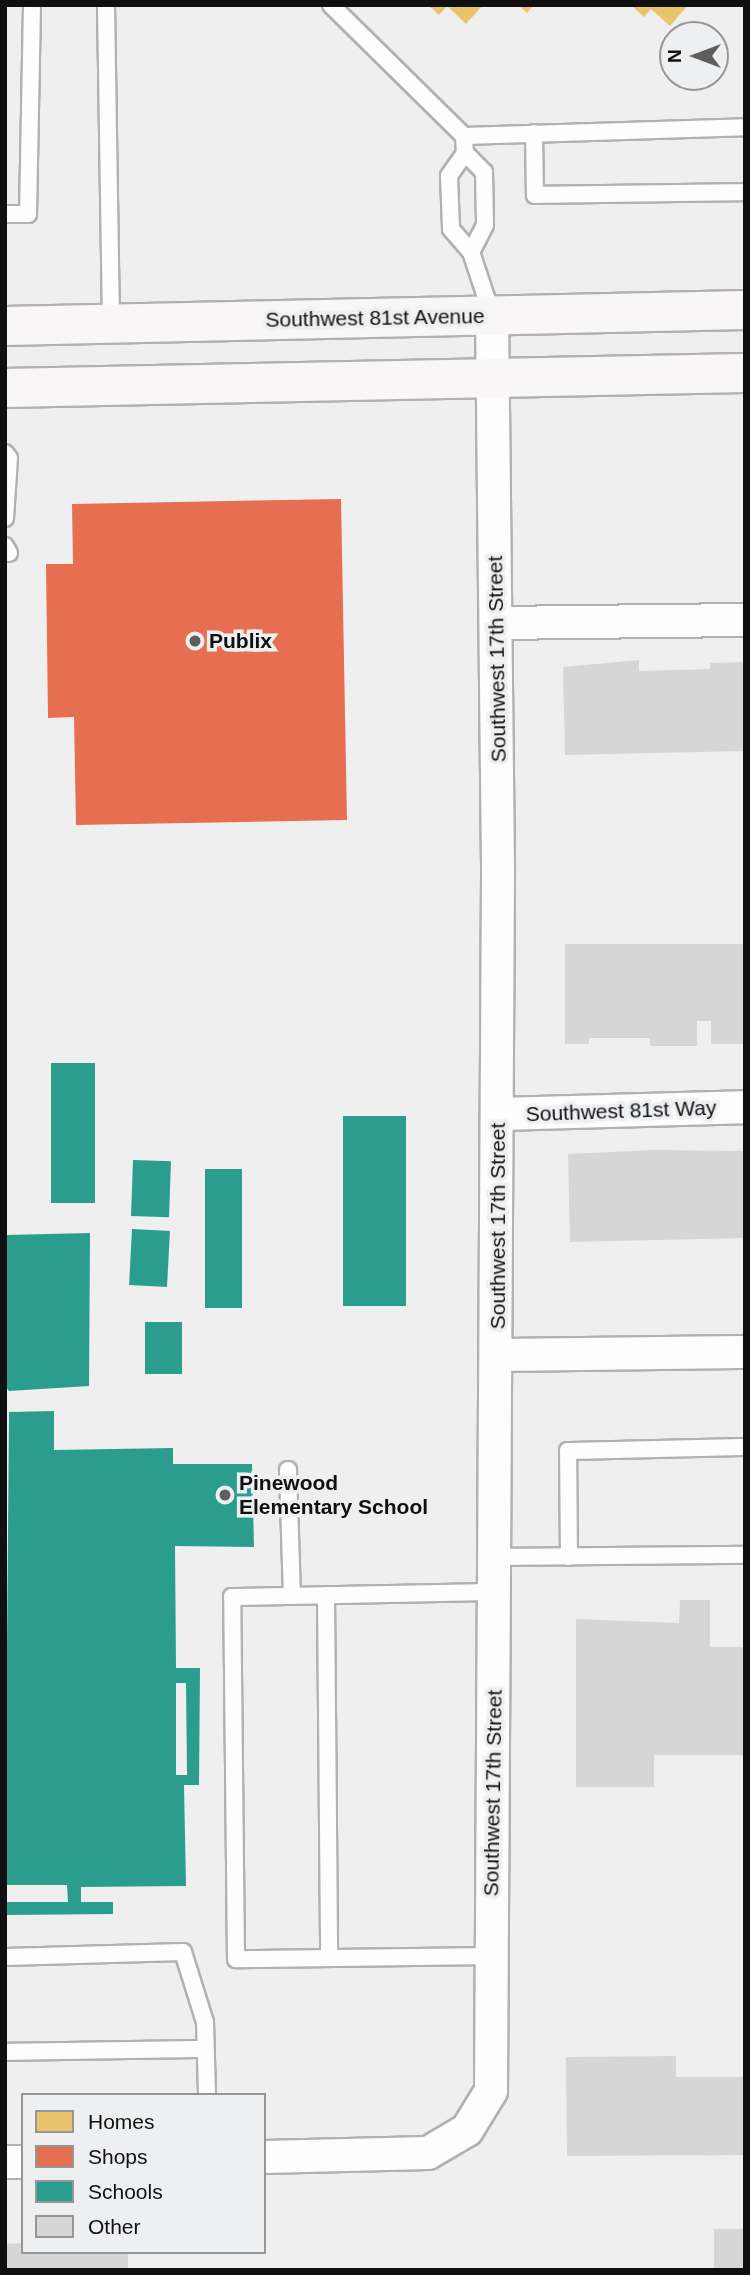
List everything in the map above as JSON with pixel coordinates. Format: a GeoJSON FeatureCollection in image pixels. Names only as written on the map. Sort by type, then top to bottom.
{"type":"FeatureCollection","features":[{"type":"Feature","properties":{"kind":"street","name":"Southwest 81st Avenue"},"geometry":{"type":"LineString","coordinates":[[5,326],[745,310]]}},
{"type":"Feature","properties":{"kind":"street","name":"Southwest 17th Street"},"geometry":{"type":"LineString","coordinates":[[266,2157],[428,2153],[467,2130],[491,2091],[498,1114],[497,623],[492,316]]}},
{"type":"Feature","properties":{"kind":"street"},"geometry":{"type":"LineString","coordinates":[[5,388],[745,373]]}},
{"type":"Feature","properties":{"kind":"street"},"geometry":{"type":"LineString","coordinates":[[497,623],[745,620]]}},
{"type":"Feature","properties":{"kind":"street","name":"Southwest 81st Way"},"geometry":{"type":"LineString","coordinates":[[498,1114],[745,1107]]}},
{"type":"Feature","properties":{"kind":"street"},"geometry":{"type":"LineString","coordinates":[[497,1355],[745,1352]]}},
{"type":"Feature","properties":{"kind":"lane"},"geometry":{"type":"LineString","coordinates":[[5,214],[28,214],[32,5]]}},
{"type":"Feature","properties":{"kind":"lane"},"geometry":{"type":"LineString","coordinates":[[106,5],[111,323]]}},
{"type":"Feature","properties":{"kind":"lane"},"geometry":{"type":"LineString","coordinates":[[331,5],[464,135],[465,153],[449,176],[450,229],[471,252],[492,316]]}},
{"type":"Feature","properties":{"kind":"lane"},"geometry":{"type":"LineString","coordinates":[[464,135],[745,127]]}},
{"type":"Feature","properties":{"kind":"lane"},"geometry":{"type":"LineString","coordinates":[[534,132],[535,195],[745,192]]}},
{"type":"Feature","properties":{"kind":"lane"},"geometry":{"type":"LineString","coordinates":[[465,153],[484,172],[485,225],[471,252]]}},
{"type":"Feature","properties":{"kind":"lane"},"geometry":{"type":"LineString","coordinates":[[5,453],[5,518]]}},
{"type":"Feature","properties":{"kind":"lane"},"geometry":{"type":"LineString","coordinates":[[569,1557],[568,1451],[745,1447]]}},
{"type":"Feature","properties":{"kind":"lane"},"geometry":{"type":"LineString","coordinates":[[288,1470],[292,1596]]}},
{"type":"Feature","properties":{"kind":"lane"},"geometry":{"type":"LineString","coordinates":[[496,1557],[745,1555]]}},
{"type":"Feature","properties":{"kind":"lane"},"geometry":{"type":"LineString","coordinates":[[492,1956],[236,1959],[232,1597],[495,1592]]}},
{"type":"Feature","properties":{"kind":"lane"},"geometry":{"type":"LineString","coordinates":[[326,1595],[329,1958]]}},
{"type":"Feature","properties":{"kind":"lane"},"geometry":{"type":"LineString","coordinates":[[5,1957],[183,1952],[205,2022],[207,2093]]}},
{"type":"Feature","properties":{"kind":"lane"},"geometry":{"type":"LineString","coordinates":[[5,2052],[205,2049]]}},
{"type":"Feature","properties":{"kind":"building: Homes"},"geometry":{"type":"Polygon","coordinates":[[[428,5],[483,5],[466,24],[447,6],[439,15],[428,5]]]}},
{"type":"Feature","properties":{"kind":"building: Homes"},"geometry":{"type":"Polygon","coordinates":[[[518,5],[534,5],[527,13],[518,5]]]}},
{"type":"Feature","properties":{"kind":"building: Homes"},"geometry":{"type":"Polygon","coordinates":[[[631,5],[688,5],[674,21],[664,21],[651,9],[644,17],[631,5]]]}},
{"type":"Feature","properties":{"kind":"building: Shops","name":"Publix"},"geometry":{"type":"Polygon","coordinates":[[[341,499],[347,820],[76,825],[74,717],[48,718],[46,564],[73,564],[72,504],[341,499]]]}},
{"type":"Feature","properties":{"kind":"building: Schools"},"geometry":{"type":"Polygon","coordinates":[[[51,1063],[95,1063],[95,1203],[51,1203],[51,1063]]]}},
{"type":"Feature","properties":{"kind":"building: Schools"},"geometry":{"type":"Polygon","coordinates":[[[343,1116],[406,1116],[406,1306],[343,1306],[343,1116]]]}},
{"type":"Feature","properties":{"kind":"building: Schools"},"geometry":{"type":"Polygon","coordinates":[[[133,1160],[171,1161],[169,1217],[131,1216],[133,1160]]]}},
{"type":"Feature","properties":{"kind":"building: Schools"},"geometry":{"type":"Polygon","coordinates":[[[205,1169],[242,1169],[242,1308],[205,1308],[205,1169]]]}},
{"type":"Feature","properties":{"kind":"building: Schools"},"geometry":{"type":"Polygon","coordinates":[[[132,1229],[170,1231],[167,1287],[129,1285],[132,1229]]]}},
{"type":"Feature","properties":{"kind":"building: Schools"},"geometry":{"type":"Polygon","coordinates":[[[90,1233],[89,1386],[9,1391],[5,1386],[6,1235],[90,1233]]]}},
{"type":"Feature","properties":{"kind":"building: Schools"},"geometry":{"type":"Polygon","coordinates":[[[145,1322],[182,1322],[182,1374],[145,1374],[145,1322]]]}},
{"type":"Feature","properties":{"kind":"building: Schools"},"geometry":{"type":"Polygon","coordinates":[[[54,1411],[54,1450],[173,1448],[173,1464],[252,1464],[254,1547],[175,1546],[176,1668],[200,1668],[199,1785],[184,1785],[186,1886],[81,1887],[81,1902],[113,1902],[113,1914],[5,1915],[5,1902],[68,1902],[67,1885],[5,1885],[9,1412],[54,1411]],[[176,1683],[176,1775],[187,1775],[186,1683],[176,1683]]]}},
{"type":"Feature","properties":{"kind":"building: Other"},"geometry":{"type":"Polygon","coordinates":[[[639,660],[639,671],[710,669],[710,663],[745,662],[745,751],[565,755],[563,667],[639,660]]]}},
{"type":"Feature","properties":{"kind":"building: Other"},"geometry":{"type":"Polygon","coordinates":[[[565,944],[745,944],[745,1044],[711,1044],[711,1021],[697,1021],[697,1046],[650,1046],[650,1038],[589,1038],[589,1044],[565,1044],[565,944]]]}},
{"type":"Feature","properties":{"kind":"building: Other"},"geometry":{"type":"Polygon","coordinates":[[[653,1150],[745,1151],[745,1238],[570,1242],[568,1154],[653,1150]]]}},
{"type":"Feature","properties":{"kind":"building: Other"},"geometry":{"type":"Polygon","coordinates":[[[680,1600],[710,1600],[710,1647],[745,1647],[745,1755],[654,1755],[654,1787],[576,1787],[576,1619],[679,1623],[680,1600]]]}},
{"type":"Feature","properties":{"kind":"building: Other"},"geometry":{"type":"Polygon","coordinates":[[[676,2056],[676,2077],[745,2077],[745,2155],[567,2156],[566,2057],[676,2056]]]}},
{"type":"Feature","properties":{"kind":"building: Other"},"geometry":{"type":"Polygon","coordinates":[[[714,2229],[745,2229],[745,2270],[714,2270],[714,2229]]]}},
{"type":"Feature","properties":{"kind":"building: Other"},"geometry":{"type":"Polygon","coordinates":[[[21,2243],[21,2254],[128,2254],[128,2270],[5,2270],[5,2244],[21,2243]]]}},
{"type":"Feature","properties":{"kind":"place","name":"Publix"},"geometry":{"type":"Point","coordinates":[195,641]}},
{"type":"Feature","properties":{"kind":"place","name":"Pinewood Elementary School"},"geometry":{"type":"Point","coordinates":[225,1495]}}]}
